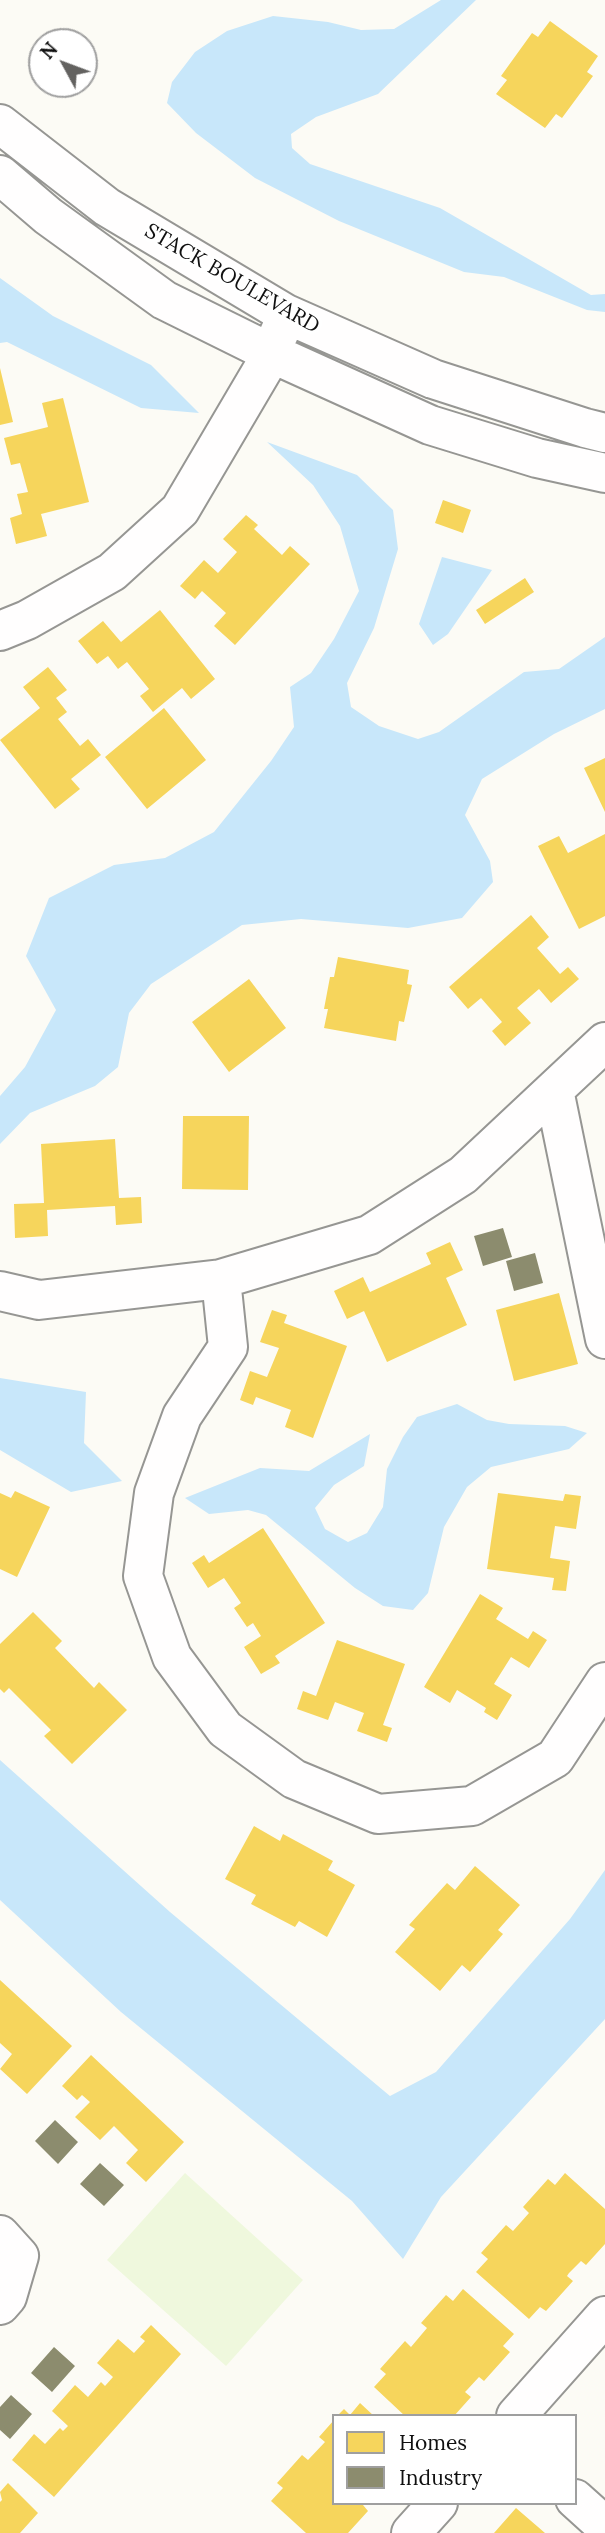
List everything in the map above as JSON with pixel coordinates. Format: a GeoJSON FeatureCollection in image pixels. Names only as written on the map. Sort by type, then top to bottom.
{"type":"FeatureCollection","features":[{"type":"Feature","properties":{"kind":"street","name":"STACK BOULEVARD"},"geometry":{"type":"LineString","coordinates":[[0,124],[107,206],[286,314],[433,379],[605,433]]}},
{"type":"Feature","properties":{"kind":"street","name":"STACK BOULEVARD"},"geometry":{"type":"LineString","coordinates":[[0,175],[48,216],[164,300],[271,354],[430,425],[537,458],[605,473]]}},
{"type":"Feature","properties":{"kind":"street"},"geometry":{"type":"LineString","coordinates":[[0,631],[27,620],[112,572],[180,510],[271,354],[286,314]]}},
{"type":"Feature","properties":{"kind":"street"},"geometry":{"type":"LineString","coordinates":[[0,1291],[39,1300],[221,1279],[369,1235],[463,1175],[605,1042]]}},
{"type":"Feature","properties":{"kind":"street"},"geometry":{"type":"LineString","coordinates":[[554,1090],[605,1339]]}},
{"type":"Feature","properties":{"kind":"street"},"geometry":{"type":"LineString","coordinates":[[221,1279],[228,1347],[181,1416],[154,1493],[143,1576],[172,1657],[225,1729],[294,1779],[378,1814],[472,1806],[555,1758],[605,1682]]}},
{"type":"Feature","properties":{"kind":"street"},"geometry":{"type":"LineString","coordinates":[[0,2235],[19,2256],[7,2297],[0,2305]]}},
{"type":"Feature","properties":{"kind":"street"},"geometry":{"type":"LineString","coordinates":[[518,2414],[605,2316]]}},
{"type":"Feature","properties":{"kind":"street"},"geometry":{"type":"LineString","coordinates":[[577,2500],[605,2526]]}},
{"type":"Feature","properties":{"kind":"street"},"geometry":{"type":"LineString","coordinates":[[411,2533],[436,2505]]}},
{"type":"Feature","properties":{"kind":"green space"},"geometry":{"type":"Polygon","coordinates":[[[185,2173],[303,2280],[226,2366],[107,2260],[185,2173]]]}},
{"type":"Feature","properties":{"kind":"water"},"geometry":{"type":"Polygon","coordinates":[[[441,0],[476,0],[378,94],[316,117],[291,134],[292,148],[310,164],[440,208],[591,295],[605,294],[605,312],[587,310],[504,277],[464,272],[339,221],[255,178],[196,133],[167,103],[172,82],[195,52],[227,31],[273,16],[328,22],[361,30],[394,29],[441,0]]]}},
{"type":"Feature","properties":{"kind":"water"},"geometry":{"type":"Polygon","coordinates":[[[0,278],[53,316],[151,365],[199,413],[141,408],[7,342],[0,343],[0,278]]]}},
{"type":"Feature","properties":{"kind":"water"},"geometry":{"type":"Polygon","coordinates":[[[267,442],[357,475],[393,510],[398,549],[374,628],[347,683],[351,707],[379,726],[418,739],[439,732],[524,672],[559,669],[605,637],[605,709],[554,734],[482,779],[465,815],[490,861],[493,882],[462,918],[408,928],[301,919],[242,925],[151,984],[129,1013],[118,1067],[95,1086],[30,1113],[0,1144],[0,1096],[25,1067],[56,1010],[26,956],[49,898],[114,865],[165,858],[214,832],[271,761],[294,727],[290,687],[311,673],[334,639],[359,591],[340,526],[313,485],[267,442]]]}},
{"type":"Feature","properties":{"kind":"water"},"geometry":{"type":"Polygon","coordinates":[[[442,557],[492,570],[448,634],[433,645],[419,624],[442,557]]]}},
{"type":"Feature","properties":{"kind":"water"},"geometry":{"type":"Polygon","coordinates":[[[0,1378],[86,1392],[84,1443],[122,1481],[71,1492],[0,1450],[0,1378]]]}},
{"type":"Feature","properties":{"kind":"water"},"geometry":{"type":"Polygon","coordinates":[[[457,1404],[487,1420],[509,1424],[565,1426],[587,1433],[569,1449],[491,1467],[467,1487],[444,1527],[428,1593],[413,1610],[383,1606],[355,1588],[266,1515],[248,1510],[209,1514],[185,1498],[260,1468],[309,1471],[370,1434],[364,1466],[334,1485],[315,1508],[325,1529],[348,1542],[367,1533],[383,1507],[387,1469],[403,1437],[417,1417],[457,1404]]]}},
{"type":"Feature","properties":{"kind":"water"},"geometry":{"type":"Polygon","coordinates":[[[0,1760],[170,1912],[390,2096],[436,2072],[570,1919],[605,1870],[605,2019],[441,2197],[403,2259],[352,2201],[121,2012],[0,1900],[0,1760]]]}},
{"type":"Feature","properties":{"kind":"building: Homes"},"geometry":{"type":"Polygon","coordinates":[[[550,21],[598,56],[587,72],[593,76],[562,118],[556,114],[545,128],[496,94],[507,80],[501,76],[532,33],[538,37],[550,21]]]}},
{"type":"Feature","properties":{"kind":"building: Homes"},"geometry":{"type":"Polygon","coordinates":[[[0,368],[13,422],[0,425],[0,368]]]}},
{"type":"Feature","properties":{"kind":"building: Homes"},"geometry":{"type":"Polygon","coordinates":[[[63,398],[89,502],[41,514],[47,536],[16,544],[10,518],[22,514],[17,494],[28,492],[20,463],[11,465],[4,438],[48,427],[42,403],[63,398]]]}},
{"type":"Feature","properties":{"kind":"building: Homes"},"geometry":{"type":"Polygon","coordinates":[[[443,500],[471,510],[463,533],[435,523],[443,500]]]}},
{"type":"Feature","properties":{"kind":"building: Homes"},"geometry":{"type":"Polygon","coordinates":[[[246,515],[258,525],[254,529],[282,555],[290,546],[310,564],[235,645],[214,626],[226,613],[202,591],[195,599],[180,586],[204,560],[218,573],[237,552],[223,539],[246,515]]]}},
{"type":"Feature","properties":{"kind":"building: Homes"},"geometry":{"type":"Polygon","coordinates":[[[525,578],[534,592],[485,624],[476,610],[525,578]]]}},
{"type":"Feature","properties":{"kind":"building: Homes"},"geometry":{"type":"Polygon","coordinates":[[[160,610],[215,679],[191,699],[182,688],[153,712],[140,696],[149,689],[127,662],[118,669],[108,656],[97,664],[78,641],[103,621],[121,642],[160,610]]]}},
{"type":"Feature","properties":{"kind":"building: Homes"},"geometry":{"type":"Polygon","coordinates":[[[48,667],[67,690],[56,698],[67,712],[58,719],[80,746],[88,739],[101,755],[71,779],[80,789],[55,809],[0,740],[40,708],[23,687],[48,667]]]}},
{"type":"Feature","properties":{"kind":"building: Homes"},"geometry":{"type":"Polygon","coordinates":[[[164,708],[206,760],[147,809],[105,757],[164,708]]]}},
{"type":"Feature","properties":{"kind":"building: Homes"},"geometry":{"type":"Polygon","coordinates":[[[605,758],[605,812],[584,768],[605,758]]]}},
{"type":"Feature","properties":{"kind":"building: Homes"},"geometry":{"type":"Polygon","coordinates":[[[605,834],[605,916],[579,929],[538,846],[559,836],[568,853],[605,834]]]}},
{"type":"Feature","properties":{"kind":"building: Homes"},"geometry":{"type":"Polygon","coordinates":[[[531,915],[549,937],[537,948],[560,974],[568,967],[579,979],[551,1003],[539,989],[517,1008],[531,1023],[505,1046],[492,1031],[502,1022],[481,998],[468,1009],[449,987],[531,915]]]}},
{"type":"Feature","properties":{"kind":"building: Homes"},"geometry":{"type":"Polygon","coordinates":[[[338,957],[409,970],[407,984],[412,985],[404,1022],[399,1021],[396,1041],[324,1028],[328,1009],[324,1009],[330,977],[334,977],[338,957]]]}},
{"type":"Feature","properties":{"kind":"building: Homes"},"geometry":{"type":"Polygon","coordinates":[[[249,979],[286,1028],[229,1072],[192,1022],[249,979]]]}},
{"type":"Feature","properties":{"kind":"building: Homes"},"geometry":{"type":"Polygon","coordinates":[[[183,1116],[249,1116],[248,1190],[182,1189],[183,1116]]]}},
{"type":"Feature","properties":{"kind":"building: Homes"},"geometry":{"type":"Polygon","coordinates":[[[115,1139],[119,1198],[141,1197],[142,1223],[116,1225],[115,1206],[47,1210],[48,1236],[15,1238],[14,1204],[44,1203],[41,1144],[115,1139]]]}},
{"type":"Feature","properties":{"kind":"building: Homes"},"geometry":{"type":"Polygon","coordinates":[[[450,1242],[463,1270],[446,1278],[467,1325],[387,1362],[364,1311],[347,1319],[334,1291],[363,1277],[370,1292],[431,1264],[426,1253],[450,1242]]]}},
{"type":"Feature","properties":{"kind":"building: Homes"},"geometry":{"type":"Polygon","coordinates":[[[559,1293],[578,1364],[514,1381],[496,1310],[559,1293]]]}},
{"type":"Feature","properties":{"kind":"building: Homes"},"geometry":{"type":"Polygon","coordinates":[[[272,1310],[287,1315],[284,1323],[347,1346],[313,1438],[285,1427],[291,1410],[256,1397],[253,1405],[240,1400],[250,1371],[267,1377],[279,1348],[260,1342],[272,1310]]]}},
{"type":"Feature","properties":{"kind":"building: Homes"},"geometry":{"type":"Polygon","coordinates":[[[15,1491],[50,1507],[17,1577],[0,1569],[0,1493],[11,1498],[15,1491]]]}},
{"type":"Feature","properties":{"kind":"building: Homes"},"geometry":{"type":"Polygon","coordinates":[[[498,1493],[563,1501],[565,1494],[581,1496],[576,1529],[555,1526],[550,1558],[570,1561],[566,1591],[552,1590],[554,1578],[487,1569],[498,1493]]]}},
{"type":"Feature","properties":{"kind":"building: Homes"},"geometry":{"type":"Polygon","coordinates":[[[263,1528],[325,1623],[275,1656],[280,1663],[261,1674],[244,1647],[261,1636],[253,1623],[247,1627],[234,1608],[241,1603],[224,1578],[208,1588],[192,1563],[204,1555],[209,1563],[263,1528]]]}},
{"type":"Feature","properties":{"kind":"building: Homes"},"geometry":{"type":"Polygon","coordinates":[[[480,1594],[503,1608],[496,1619],[528,1639],[533,1631],[547,1640],[529,1668],[511,1657],[494,1684],[512,1695],[497,1720],[484,1712],[486,1708],[457,1690],[450,1703],[424,1687],[480,1594]]]}},
{"type":"Feature","properties":{"kind":"building: Homes"},"geometry":{"type":"Polygon","coordinates":[[[33,1612],[62,1641],[55,1648],[94,1688],[99,1682],[127,1710],[72,1764],[44,1736],[51,1730],[9,1688],[4,1693],[0,1689],[0,1644],[33,1612]]]}},
{"type":"Feature","properties":{"kind":"building: Homes"},"geometry":{"type":"Polygon","coordinates":[[[337,1640],[405,1664],[383,1725],[392,1728],[387,1742],[357,1731],[364,1713],[335,1702],[328,1720],[297,1709],[303,1691],[316,1696],[337,1640]]]}},
{"type":"Feature","properties":{"kind":"building: Homes"},"geometry":{"type":"Polygon","coordinates":[[[254,1826],[280,1841],[283,1834],[333,1861],[328,1870],[355,1885],[327,1937],[299,1921],[295,1927],[251,1904],[256,1895],[225,1879],[254,1826]]]}},
{"type":"Feature","properties":{"kind":"building: Homes"},"geometry":{"type":"Polygon","coordinates":[[[475,1866],[520,1905],[498,1930],[503,1934],[470,1972],[462,1965],[440,1991],[395,1952],[415,1929],[409,1925],[447,1883],[455,1890],[475,1866]]]}},
{"type":"Feature","properties":{"kind":"building: Homes"},"geometry":{"type":"Polygon","coordinates":[[[0,1980],[72,2046],[27,2094],[0,2069],[12,2054],[0,2043],[0,1980]]]}},
{"type":"Feature","properties":{"kind":"building: Homes"},"geometry":{"type":"Polygon","coordinates":[[[91,2055],[184,2142],[146,2182],[126,2163],[138,2150],[114,2126],[100,2140],[75,2117],[90,2102],[82,2095],[77,2100],[62,2086],[91,2055]]]}},
{"type":"Feature","properties":{"kind":"building: Homes"},"geometry":{"type":"Polygon","coordinates":[[[565,2173],[605,2209],[605,2244],[586,2265],[581,2261],[569,2273],[567,2276],[573,2281],[546,2311],[540,2307],[529,2319],[476,2272],[488,2259],[481,2253],[506,2225],[513,2231],[529,2213],[523,2207],[548,2179],[555,2185],[565,2173]]]}},
{"type":"Feature","properties":{"kind":"building: Homes"},"geometry":{"type":"Polygon","coordinates":[[[463,2289],[514,2334],[503,2346],[510,2352],[484,2381],[479,2377],[465,2392],[471,2397],[456,2414],[403,2414],[374,2387],[386,2374],[380,2369],[405,2341],[411,2347],[427,2328],[421,2323],[446,2295],[453,2301],[463,2289]]]}},
{"type":"Feature","properties":{"kind":"building: Homes"},"geometry":{"type":"Polygon","coordinates":[[[151,2325],[181,2354],[54,2497],[12,2460],[34,2434],[45,2444],[60,2428],[63,2431],[68,2426],[52,2411],[75,2385],[88,2397],[101,2382],[105,2386],[113,2377],[97,2363],[118,2339],[134,2353],[145,2341],[140,2337],[151,2325]]]}},
{"type":"Feature","properties":{"kind":"building: Homes"},"geometry":{"type":"Polygon","coordinates":[[[360,2403],[372,2414],[351,2414],[360,2403]]]}},
{"type":"Feature","properties":{"kind":"building: Homes"},"geometry":{"type":"Polygon","coordinates":[[[332,2422],[332,2505],[363,2505],[368,2511],[348,2533],[306,2533],[271,2501],[283,2488],[277,2483],[302,2455],[308,2460],[325,2442],[319,2437],[332,2422]]]}},
{"type":"Feature","properties":{"kind":"building: Homes"},"geometry":{"type":"Polygon","coordinates":[[[8,2483],[38,2513],[20,2533],[0,2533],[0,2492],[8,2483]]]}},
{"type":"Feature","properties":{"kind":"building: Homes"},"geometry":{"type":"Polygon","coordinates":[[[516,2508],[545,2533],[494,2533],[516,2508]]]}},
{"type":"Feature","properties":{"kind":"building: Industry"},"geometry":{"type":"Polygon","coordinates":[[[503,1228],[512,1257],[483,1266],[474,1236],[503,1228]]]}},
{"type":"Feature","properties":{"kind":"building: Industry"},"geometry":{"type":"Polygon","coordinates":[[[535,1253],[543,1283],[514,1291],[506,1261],[535,1253]]]}},
{"type":"Feature","properties":{"kind":"building: Industry"},"geometry":{"type":"Polygon","coordinates":[[[55,2120],[78,2142],[58,2164],[35,2141],[55,2120]]]}},
{"type":"Feature","properties":{"kind":"building: Industry"},"geometry":{"type":"Polygon","coordinates":[[[100,2163],[124,2185],[104,2206],[80,2184],[100,2163]]]}},
{"type":"Feature","properties":{"kind":"building: Industry"},"geometry":{"type":"Polygon","coordinates":[[[54,2347],[75,2366],[52,2392],[31,2373],[54,2347]]]}},
{"type":"Feature","properties":{"kind":"building: Industry"},"geometry":{"type":"Polygon","coordinates":[[[11,2395],[32,2414],[10,2439],[0,2430],[0,2407],[11,2395]]]}}]}
